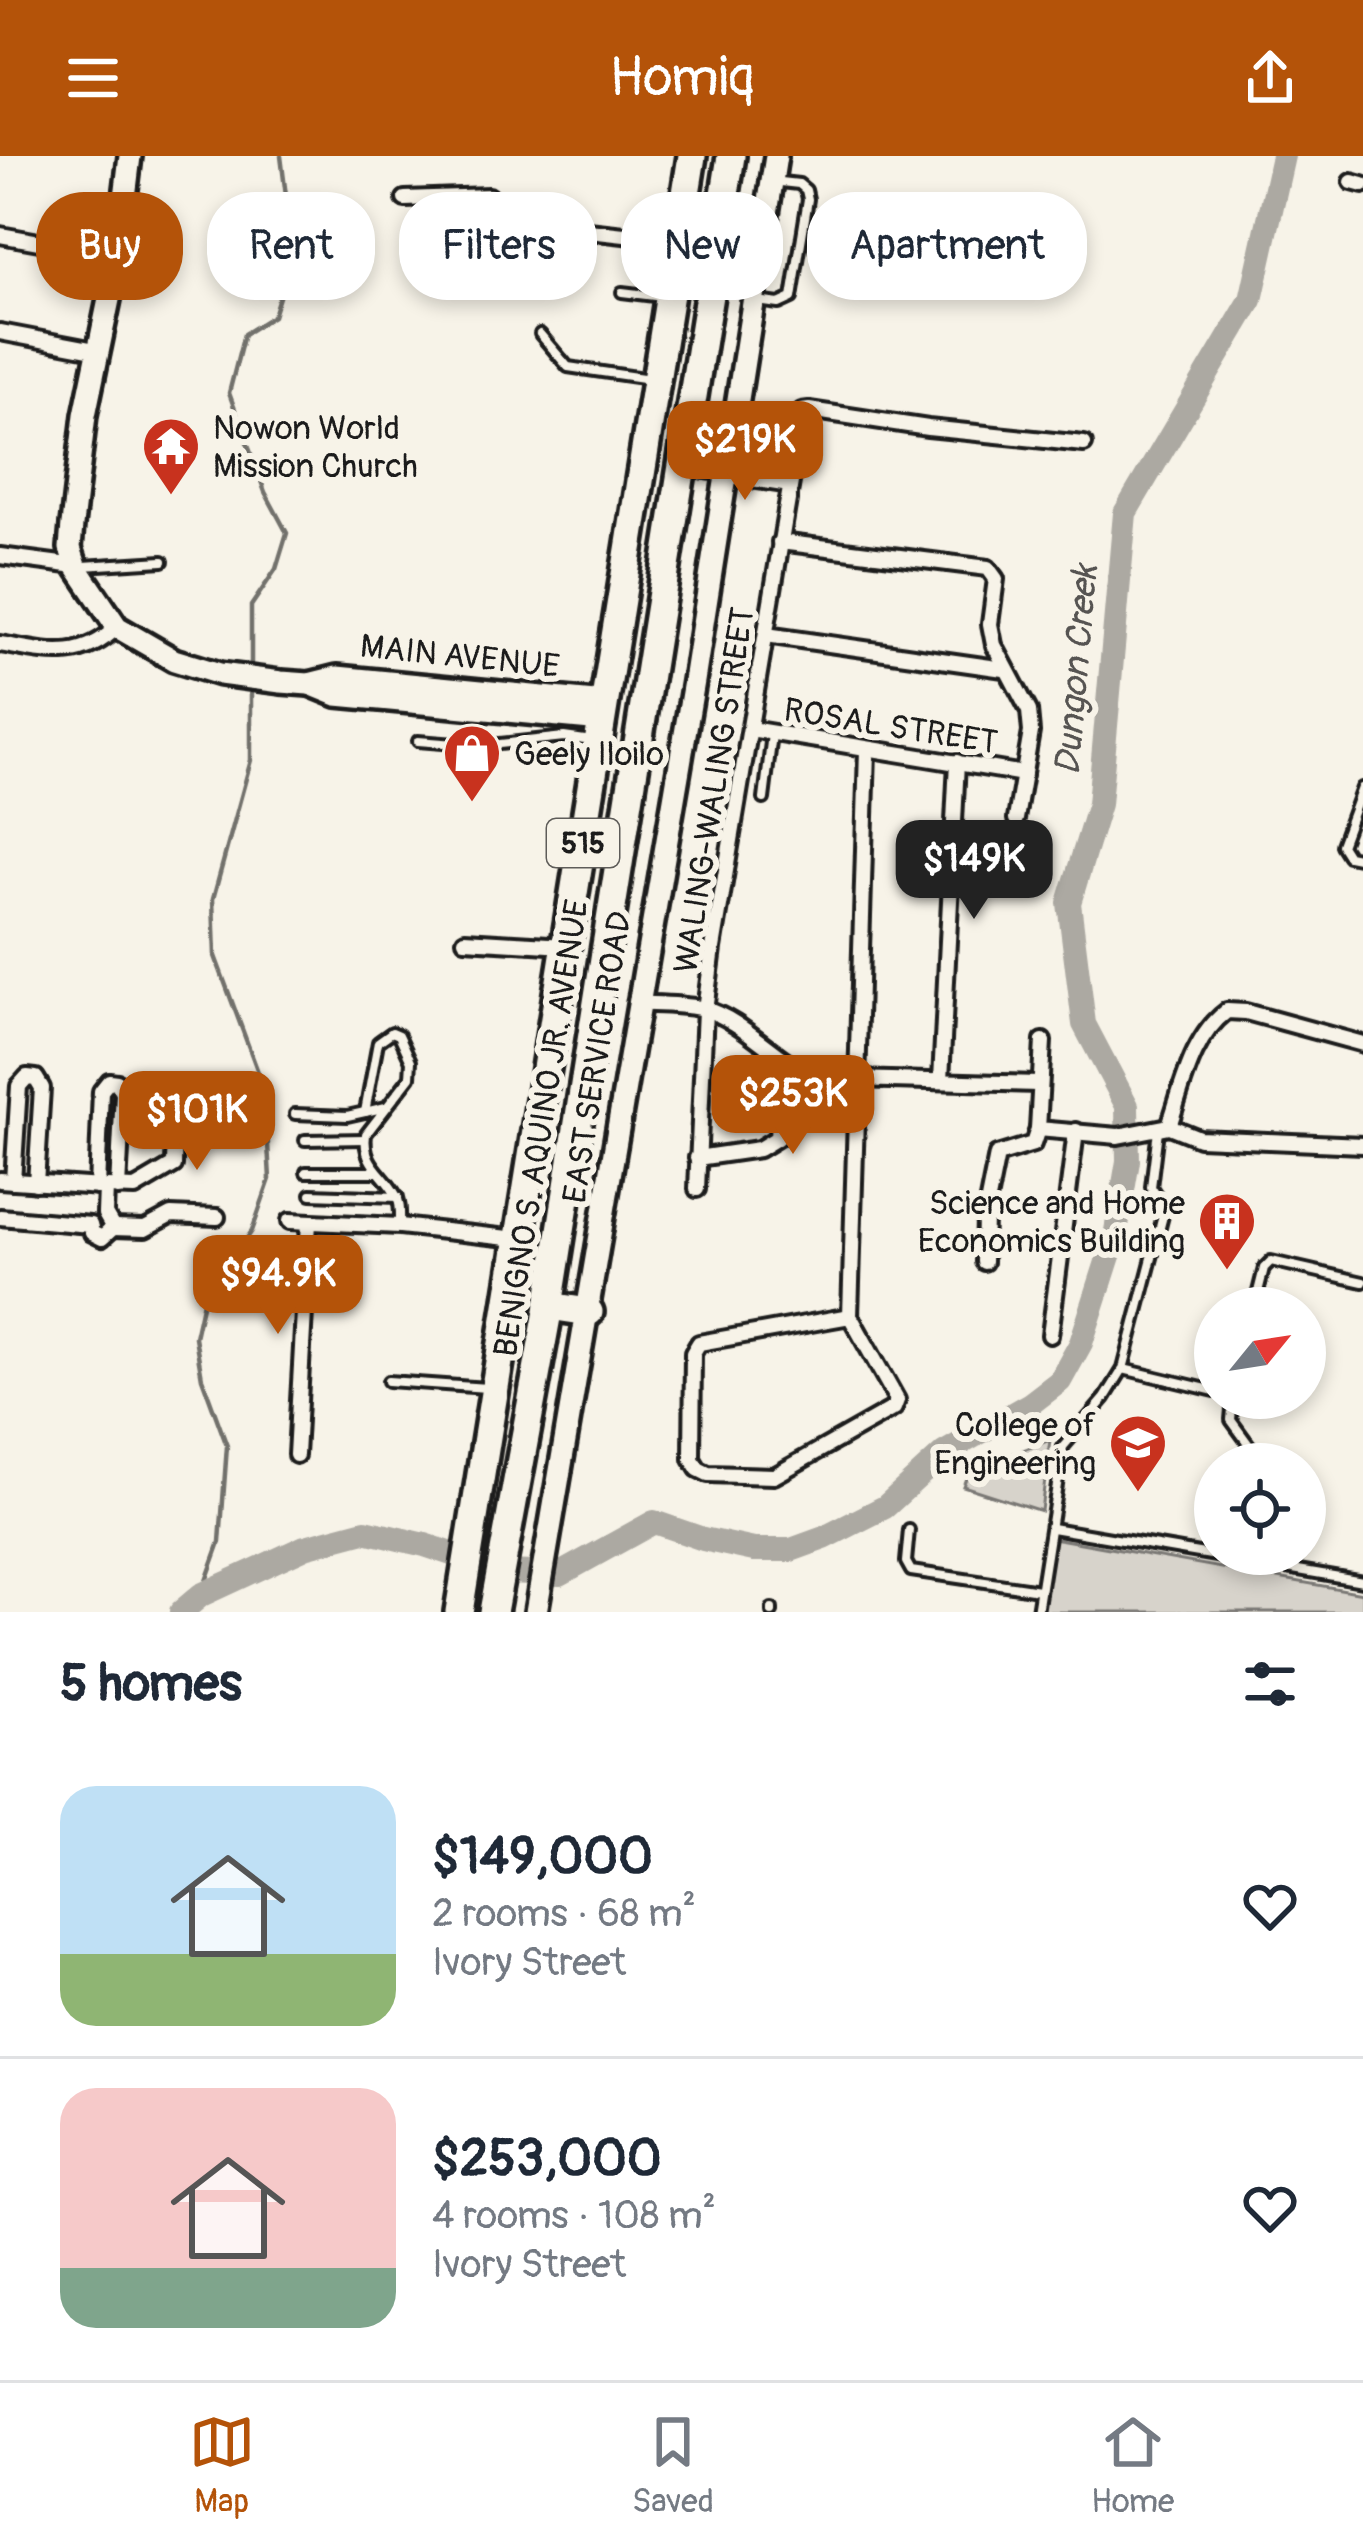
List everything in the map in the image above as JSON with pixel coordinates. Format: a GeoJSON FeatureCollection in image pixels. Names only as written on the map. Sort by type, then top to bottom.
{"type":"FeatureCollection","features":[{"type":"Feature","properties":{"kind":"highway","name":"BENIGNO S. AQUINO JR. AVENUE"},"geometry":{"type":"LineString","coordinates":[[686,192],[692,156]]}},
{"type":"Feature","properties":{"kind":"highway","name":"BENIGNO S. AQUINO JR. AVENUE"},"geometry":{"type":"LineString","coordinates":[[494,1606],[549,1306],[731,156]]}},
{"type":"Feature","properties":{"kind":"highway","name":"BENIGNO S. AQUINO JR. AVENUE"},"geometry":{"type":"LineString","coordinates":[[460,1603],[670,300]]}},
{"type":"Feature","properties":{"kind":"highway"},"geometry":{"type":"LineString","coordinates":[[684,460],[728,466]]}},
{"type":"Feature","properties":{"kind":"highway"},"geometry":{"type":"LineString","coordinates":[[627,564],[666,571]]}},
{"type":"Feature","properties":{"kind":"highway"},"geometry":{"type":"LineString","coordinates":[[553,1035],[588,1045]]}},
{"type":"Feature","properties":{"kind":"highway"},"geometry":{"type":"LineString","coordinates":[[549,1306],[590,1312]]}},
{"type":"Feature","properties":{"kind":"street"},"geometry":{"type":"LineString","coordinates":[[126,192],[130,156]]}},
{"type":"Feature","properties":{"kind":"street","name":"EAST SERVICE ROAD"},"geometry":{"type":"LineString","coordinates":[[536,1609],[590,1312],[776,156]]}},
{"type":"Feature","properties":{"kind":"street"},"geometry":{"type":"LineString","coordinates":[[0,235],[36,241]]}},
{"type":"Feature","properties":{"kind":"street"},"geometry":{"type":"LineString","coordinates":[[0,556],[76,566],[70,548],[71,525],[85,415],[110,300]]}},
{"type":"Feature","properties":{"kind":"street"},"geometry":{"type":"LineString","coordinates":[[0,332],[100,351]]}},
{"type":"Feature","properties":{"kind":"street","name":"WALING-WALING STREET"},"geometry":{"type":"LineString","coordinates":[[697,1189],[705,1010],[798,418],[809,410],[1084,444]]}},
{"type":"Feature","properties":{"kind":"street"},"geometry":{"type":"LineString","coordinates":[[728,466],[792,477]]}},
{"type":"Feature","properties":{"kind":"street"},"geometry":{"type":"LineString","coordinates":[[780,542],[988,568],[996,579],[990,624],[1004,669],[1030,711],[1031,732],[1016,819]]}},
{"type":"Feature","properties":{"kind":"street","name":"MAIN AVENUE"},"geometry":{"type":"LineString","coordinates":[[76,566],[117,627],[174,660],[220,674],[309,684],[337,677],[602,722]]}},
{"type":"Feature","properties":{"kind":"street"},"geometry":{"type":"LineString","coordinates":[[0,644],[79,652],[101,642],[117,627]]}},
{"type":"Feature","properties":{"kind":"street"},"geometry":{"type":"LineString","coordinates":[[766,634],[1004,669]]}},
{"type":"Feature","properties":{"kind":"street","name":"ROSAL STREET"},"geometry":{"type":"LineString","coordinates":[[750,729],[1024,774]]}},
{"type":"Feature","properties":{"kind":"street"},"geometry":{"type":"LineString","coordinates":[[850,1316],[699,1342],[693,1353],[692,1459],[698,1469],[708,1474],[774,1476],[894,1408],[897,1400],[850,1316],[867,750]]}},
{"type":"Feature","properties":{"kind":"street"},"geometry":{"type":"LineString","coordinates":[[940,1080],[957,762]]}},
{"type":"Feature","properties":{"kind":"street"},"geometry":{"type":"LineString","coordinates":[[465,940],[566,946]]}},
{"type":"Feature","properties":{"kind":"street"},"geometry":{"type":"LineString","coordinates":[[638,1003],[705,1010],[735,1024],[782,1060],[817,1078],[1038,1084]]}},
{"type":"Feature","properties":{"kind":"street"},"geometry":{"type":"LineString","coordinates":[[1158,1129],[1210,1023],[1227,1011],[1363,1044]]}},
{"type":"Feature","properties":{"kind":"street"},"geometry":{"type":"LineString","coordinates":[[984,1262],[985,1215],[998,1155],[1034,1144],[1043,1041]]}},
{"type":"Feature","properties":{"kind":"street"},"geometry":{"type":"LineString","coordinates":[[697,1158],[759,1149],[777,1138],[782,1060]]}},
{"type":"Feature","properties":{"kind":"street"},"geometry":{"type":"LineString","coordinates":[[36,1183],[42,1088],[35,1078],[27,1077],[20,1087],[7,1180],[36,1183],[135,1188],[174,1165],[176,1090]]}},
{"type":"Feature","properties":{"kind":"street"},"geometry":{"type":"LineString","coordinates":[[0,1216],[90,1225],[92,1233],[102,1238],[109,1221],[101,1091],[109,1081],[117,1082],[123,1093],[107,1187]]}},
{"type":"Feature","properties":{"kind":"street"},"geometry":{"type":"LineString","coordinates":[[1038,1129],[1118,1136],[1158,1129],[1199,1138],[1363,1145]]}},
{"type":"Feature","properties":{"kind":"street"},"geometry":{"type":"LineString","coordinates":[[1050,1335],[1076,1131]]}},
{"type":"Feature","properties":{"kind":"street"},"geometry":{"type":"LineString","coordinates":[[109,1221],[145,1228],[170,1215],[217,1217]]}},
{"type":"Feature","properties":{"kind":"street"},"geometry":{"type":"LineString","coordinates":[[290,1221],[400,1226],[517,1239]]}},
{"type":"Feature","properties":{"kind":"street"},"geometry":{"type":"LineString","coordinates":[[296,1455],[309,1222]]}},
{"type":"Feature","properties":{"kind":"lane"},"geometry":{"type":"LineString","coordinates":[[755,301],[778,304],[792,298],[808,199],[799,184],[772,181]]}},
{"type":"Feature","properties":{"kind":"lane"},"geometry":{"type":"LineString","coordinates":[[540,334],[568,367],[658,380]]}},
{"type":"Feature","properties":{"kind":"lane"},"geometry":{"type":"LineString","coordinates":[[76,566],[163,561]]}},
{"type":"Feature","properties":{"kind":"lane"},"geometry":{"type":"LineString","coordinates":[[418,741],[481,746],[564,737],[602,722]]}},
{"type":"Feature","properties":{"kind":"lane"},"geometry":{"type":"LineString","coordinates":[[764,799],[772,733]]}},
{"type":"Feature","properties":{"kind":"lane"},"geometry":{"type":"LineString","coordinates":[[1362,788],[1341,845],[1348,856],[1363,859]]}},
{"type":"Feature","properties":{"kind":"lane"},"geometry":{"type":"LineString","coordinates":[[365,1112],[378,1042],[392,1032],[399,1035],[411,1061],[410,1077],[365,1139]]}},
{"type":"Feature","properties":{"kind":"lane"},"geometry":{"type":"LineString","coordinates":[[295,1114],[346,1116],[386,1107]]}},
{"type":"Feature","properties":{"kind":"lane"},"geometry":{"type":"LineString","coordinates":[[1037,1612],[1063,1447],[1105,1399],[1123,1369],[1165,1208],[1151,1187],[1158,1129]]}},
{"type":"Feature","properties":{"kind":"lane"},"geometry":{"type":"LineString","coordinates":[[305,1140],[365,1139]]}},
{"type":"Feature","properties":{"kind":"lane"},"geometry":{"type":"LineString","coordinates":[[365,1139],[376,1172],[398,1197],[400,1226]]}},
{"type":"Feature","properties":{"kind":"lane"},"geometry":{"type":"LineString","coordinates":[[306,1172],[376,1172]]}},
{"type":"Feature","properties":{"kind":"lane"},"geometry":{"type":"LineString","coordinates":[[311,1194],[398,1197]]}},
{"type":"Feature","properties":{"kind":"lane"},"geometry":{"type":"LineString","coordinates":[[1260,1287],[1264,1268],[1271,1262],[1363,1282]]}},
{"type":"Feature","properties":{"kind":"lane"},"geometry":{"type":"LineString","coordinates":[[1123,1369],[1194,1386]]}},
{"type":"Feature","properties":{"kind":"lane"},"geometry":{"type":"LineString","coordinates":[[388,1382],[494,1389]]}},
{"type":"Feature","properties":{"kind":"lane"},"geometry":{"type":"LineString","coordinates":[[1052,1528],[1194,1549]]}},
{"type":"Feature","properties":{"kind":"lane"},"geometry":{"type":"LineString","coordinates":[[909,1530],[906,1562],[911,1571],[1040,1590]]}},
{"type":"Feature","properties":{"kind":"lane"},"geometry":{"type":"LineString","coordinates":[[1326,1573],[1363,1580]]}},
{"type":"Feature","properties":{"kind":"shaded area"},"geometry":{"type":"Polygon","coordinates":[[[1050,1440],[1041,1511],[963,1486],[969,1470],[1050,1440]]]}},
{"type":"Feature","properties":{"kind":"shaded area"},"geometry":{"type":"Polygon","coordinates":[[[1053,1538],[1194,1563],[1194,1575],[1262,1575],[1363,1593],[1363,1612],[1041,1612],[1053,1538]]]}},
{"type":"Feature","properties":{"kind":"waterway"},"geometry":{"type":"LineString","coordinates":[[251,671],[251,606],[276,569],[287,533],[265,492],[229,393],[244,334],[273,316],[293,252],[281,156]]}},
{"type":"Feature","properties":{"kind":"waterway","name":"Dungon Creek"},"geometry":{"type":"LineString","coordinates":[[181,1612],[201,1595],[305,1547],[365,1531],[506,1572],[560,1574],[654,1522],[754,1550],[791,1550],[885,1507],[944,1453],[1030,1404],[1060,1381],[1081,1343],[1115,1237],[1128,1161],[1127,1106],[1084,1024],[1069,903],[1099,804],[1125,513],[1251,300],[1283,156]]}},
{"type":"Feature","properties":{"kind":"waterway"},"geometry":{"type":"LineString","coordinates":[[201,1595],[220,1542],[227,1446],[202,1378],[195,1337],[203,1301],[252,1231],[270,1179],[265,1091],[215,956],[213,899],[251,760],[251,688]]}},
{"type":"Feature","properties":{"kind":"place","name":"Nowon World Mission Church"},"geometry":{"type":"Point","coordinates":[171,497]}},
{"type":"Feature","properties":{"kind":"place","name":"Geely Iloilo"},"geometry":{"type":"Point","coordinates":[472,804]}},
{"type":"Feature","properties":{"kind":"place","name":"Science and Home Economics Building"},"geometry":{"type":"Point","coordinates":[1227,1272]}},
{"type":"Feature","properties":{"kind":"place","name":"College of Engineering"},"geometry":{"type":"Point","coordinates":[1138,1494]}}]}
